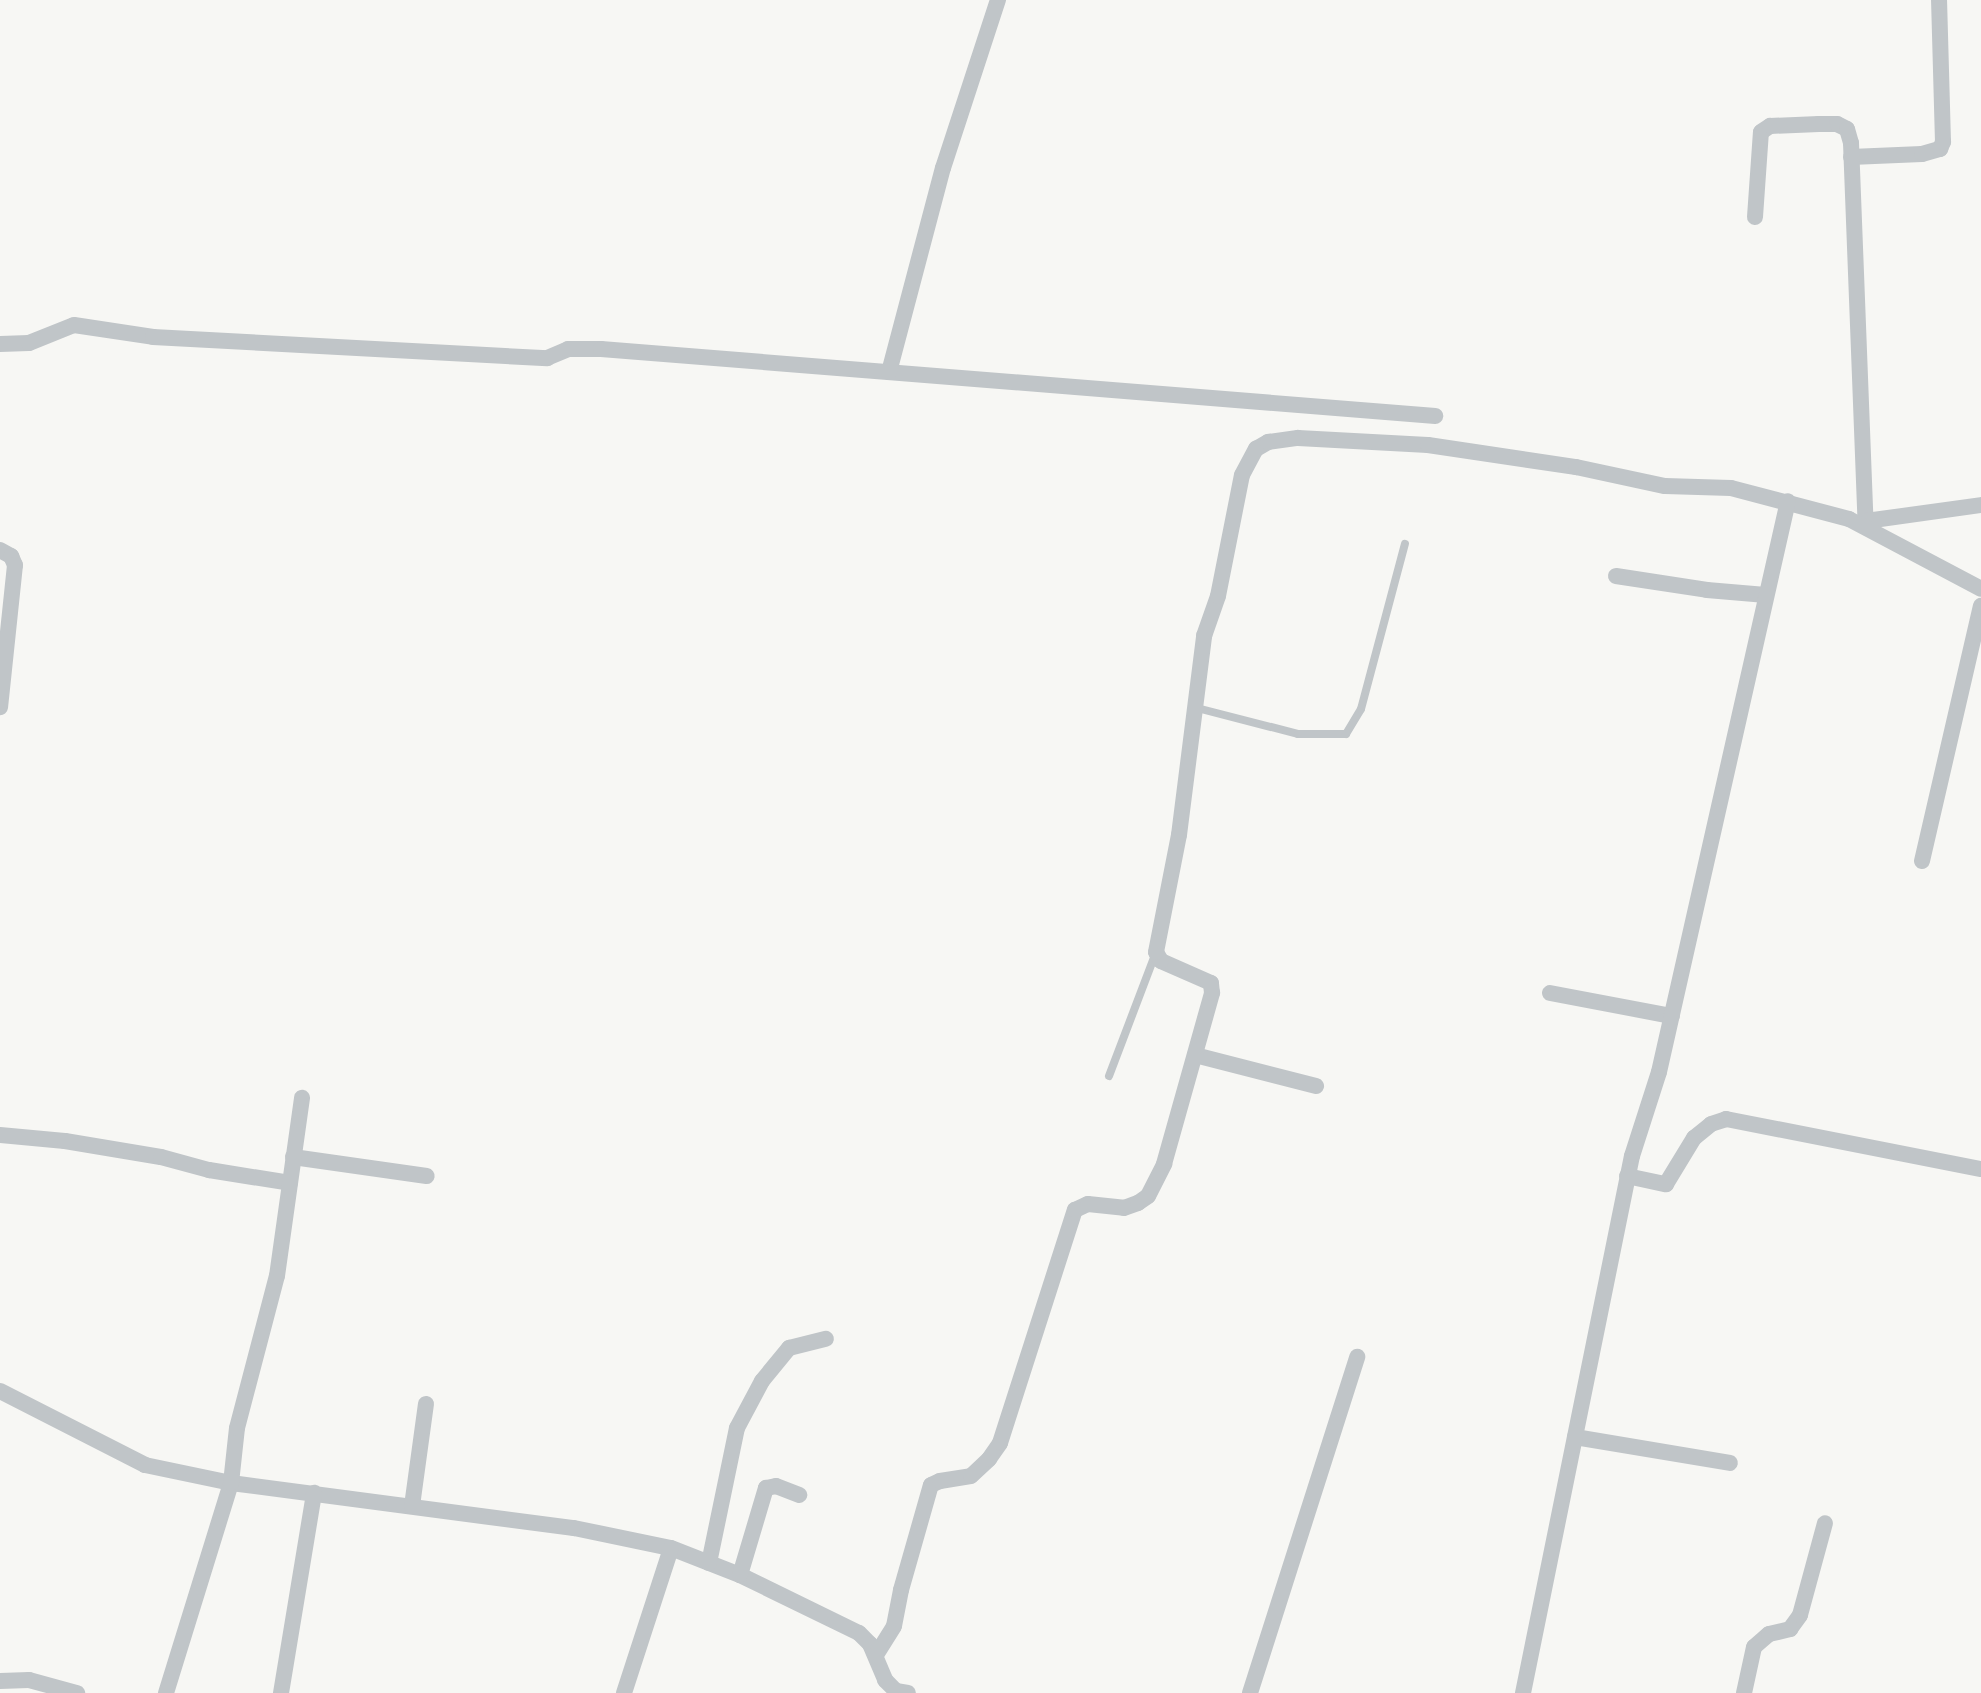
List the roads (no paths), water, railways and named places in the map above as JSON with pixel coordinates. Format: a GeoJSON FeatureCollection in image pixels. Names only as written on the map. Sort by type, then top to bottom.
{"type":"FeatureCollection","features":[{"type":"Feature","properties":{"kind":"street"},"geometry":{"type":"LineString","coordinates":[[888,372],[943,168],[998,0]]}},
{"type":"Feature","properties":{"kind":"street"},"geometry":{"type":"LineString","coordinates":[[1851,157],[1923,154],[1940,149],[1943,142],[1939,0]]}},
{"type":"Feature","properties":{"kind":"street"},"geometry":{"type":"LineString","coordinates":[[1755,217],[1758,146],[1765,128],[1779,125],[1842,126],[1850,135],[1866,524]]}},
{"type":"Feature","properties":{"kind":"street"},"geometry":{"type":"LineString","coordinates":[[0,344],[29,343],[74,325],[153,337],[547,358],[568,349],[601,349],[1435,416]]}},
{"type":"Feature","properties":{"kind":"street"},"geometry":{"type":"LineString","coordinates":[[876,1655],[894,1626],[901,1590],[921,1530],[931,1485],[940,1480],[971,1476],[980,1470],[1000,1443],[1071,1216],[1075,1210],[1088,1204],[1124,1208],[1148,1196],[1164,1164],[1212,993],[1211,983],[1161,961],[1156,952],[1180,835],[1204,636],[1218,596],[1242,475],[1255,449],[1268,442],[1308,438],[1428,445],[1576,467],[1665,486],[1731,488],[1866,524],[1981,589]]}},
{"type":"Feature","properties":{"kind":"street"},"geometry":{"type":"LineString","coordinates":[[1523,1693],[1627,1176],[1659,1072],[1787,501]]}},
{"type":"Feature","properties":{"kind":"street"},"geometry":{"type":"LineString","coordinates":[[1866,524],[1981,505]]}},
{"type":"Feature","properties":{"kind":"street"},"geometry":{"type":"LineString","coordinates":[[0,550],[11,556],[15,565],[0,707]]}},
{"type":"Feature","properties":{"kind":"street"},"geometry":{"type":"LineString","coordinates":[[1616,576],[1707,590],[1766,595]]}},
{"type":"Feature","properties":{"kind":"street"},"geometry":{"type":"LineString","coordinates":[[1922,861],[1981,606]]}},
{"type":"Feature","properties":{"kind":"street"},"geometry":{"type":"LineString","coordinates":[[1550,993],[1672,1016]]}},
{"type":"Feature","properties":{"kind":"street"},"geometry":{"type":"LineString","coordinates":[[1195,1055],[1316,1086]]}},
{"type":"Feature","properties":{"kind":"street"},"geometry":{"type":"LineString","coordinates":[[166,1693],[231,1483],[237,1428],[277,1276],[303,1098]]}},
{"type":"Feature","properties":{"kind":"street"},"geometry":{"type":"LineString","coordinates":[[1627,1176],[1666,1184],[1694,1138],[1711,1124],[1727,1119],[1981,1169]]}},
{"type":"Feature","properties":{"kind":"street"},"geometry":{"type":"LineString","coordinates":[[0,1135],[65,1141],[290,1183]]}},
{"type":"Feature","properties":{"kind":"street"},"geometry":{"type":"LineString","coordinates":[[293,1157],[427,1176]]}},
{"type":"Feature","properties":{"kind":"street"},"geometry":{"type":"LineString","coordinates":[[709,1563],[737,1428],[762,1381],[789,1348],[826,1339]]}},
{"type":"Feature","properties":{"kind":"street"},"geometry":{"type":"LineString","coordinates":[[1250,1693],[1357,1357]]}},
{"type":"Feature","properties":{"kind":"street"},"geometry":{"type":"LineString","coordinates":[[0,1391],[145,1465],[231,1483],[574,1528],[671,1548],[740,1574],[859,1633],[876,1655],[885,1680],[896,1691],[908,1693]]}},
{"type":"Feature","properties":{"kind":"street"},"geometry":{"type":"LineString","coordinates":[[412,1506],[426,1404]]}},
{"type":"Feature","properties":{"kind":"street"},"geometry":{"type":"LineString","coordinates":[[1575,1437],[1730,1464]]}},
{"type":"Feature","properties":{"kind":"street"},"geometry":{"type":"LineString","coordinates":[[740,1574],[766,1488],[776,1486],[799,1495]]}},
{"type":"Feature","properties":{"kind":"street"},"geometry":{"type":"LineString","coordinates":[[281,1693],[314,1493]]}},
{"type":"Feature","properties":{"kind":"street"},"geometry":{"type":"LineString","coordinates":[[1744,1693],[1754,1647],[1759,1639],[1790,1629],[1800,1615],[1825,1523]]}},
{"type":"Feature","properties":{"kind":"street"},"geometry":{"type":"LineString","coordinates":[[624,1693],[671,1548]]}},
{"type":"Feature","properties":{"kind":"street"},"geometry":{"type":"LineString","coordinates":[[0,1681],[29,1680],[76,1693]]}},
{"type":"Feature","properties":{"kind":"lane"},"geometry":{"type":"LineString","coordinates":[[1197,708],[1298,734],[1346,734],[1361,709],[1405,544]]}},
{"type":"Feature","properties":{"kind":"lane"},"geometry":{"type":"LineString","coordinates":[[1109,1076],[1156,952]]}}]}
